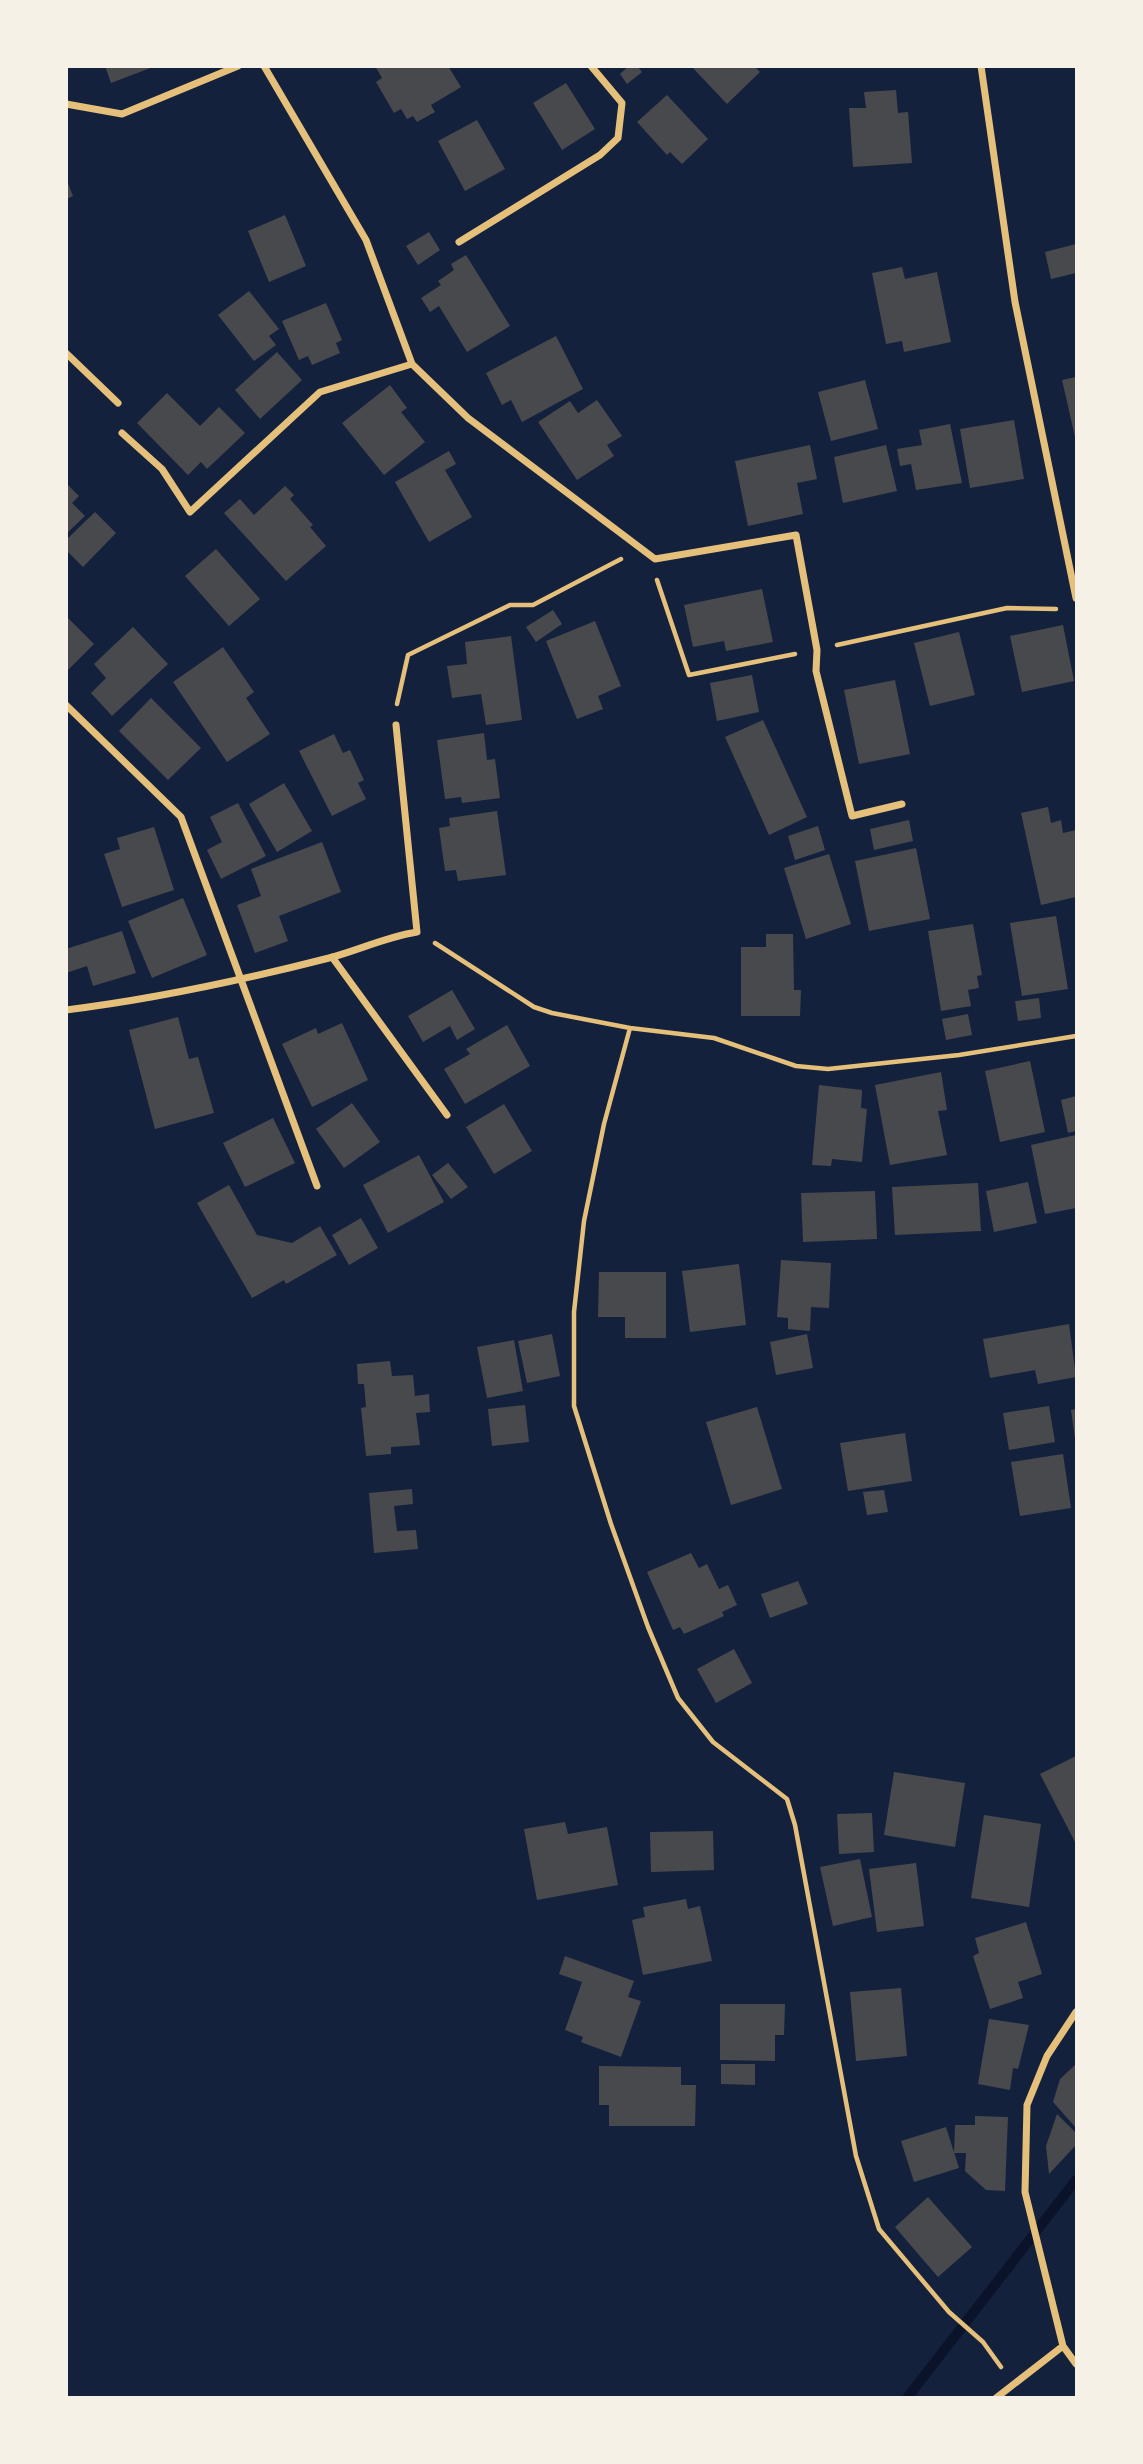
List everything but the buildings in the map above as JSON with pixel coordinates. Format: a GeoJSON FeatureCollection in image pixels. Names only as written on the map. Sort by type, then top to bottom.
{"type":"FeatureCollection","features":[{"type":"Feature","properties":{"kind":"street"},"geometry":{"type":"LineString","coordinates":[[66,104],[122,114],[238,66]]}},
{"type":"Feature","properties":{"kind":"street"},"geometry":{"type":"LineString","coordinates":[[264,66],[366,240],[412,364],[468,418],[655,559],[796,535],[817,650],[816,671],[852,816],[901,804]]}},
{"type":"Feature","properties":{"kind":"street"},"geometry":{"type":"LineString","coordinates":[[459,242],[600,155],[618,138],[622,103],[591,66]]}},
{"type":"Feature","properties":{"kind":"street"},"geometry":{"type":"LineString","coordinates":[[981,66],[1015,302],[1076,598]]}},
{"type":"Feature","properties":{"kind":"street"},"geometry":{"type":"LineString","coordinates":[[66,353],[118,403]]}},
{"type":"Feature","properties":{"kind":"street"},"geometry":{"type":"LineString","coordinates":[[121,433],[162,469],[190,512],[320,391],[412,364]]}},
{"type":"Feature","properties":{"kind":"street"},"geometry":{"type":"LineString","coordinates":[[66,705],[181,817],[317,1186]]}},
{"type":"Feature","properties":{"kind":"street"},"geometry":{"type":"LineString","coordinates":[[66,1010],[120,1003],[239,978],[332,957],[391,936],[416,932],[396,725]]}},
{"type":"Feature","properties":{"kind":"street"},"geometry":{"type":"LineString","coordinates":[[332,957],[447,1115]]}},
{"type":"Feature","properties":{"kind":"street"},"geometry":{"type":"LineString","coordinates":[[1076,2012],[1047,2056],[1027,2105],[1025,2192],[1063,2346],[1076,2364]]}},
{"type":"Feature","properties":{"kind":"street"},"geometry":{"type":"LineString","coordinates":[[996,2398],[1063,2346]]}},
{"type":"Feature","properties":{"kind":"path"},"geometry":{"type":"LineString","coordinates":[[396,725],[398,690],[408,655],[510,606],[533,605],[643,548]]}},
{"type":"Feature","properties":{"kind":"path"},"geometry":{"type":"LineString","coordinates":[[416,932],[534,1007],[630,1028],[713,1038],[796,1066],[828,1069],[959,1055],[1076,1036]]}},
{"type":"Feature","properties":{"kind":"path"},"geometry":{"type":"LineString","coordinates":[[630,1028],[604,1124],[584,1221],[574,1311],[574,1406],[634,1588],[678,1698],[712,1742],[787,1799],[795,1825],[856,2156],[879,2229],[949,2312],[983,2342]]}},
{"type":"Feature","properties":{"kind":"waterway"},"geometry":{"type":"LineString","coordinates":[[907,2398],[1076,2180]]}}]}
